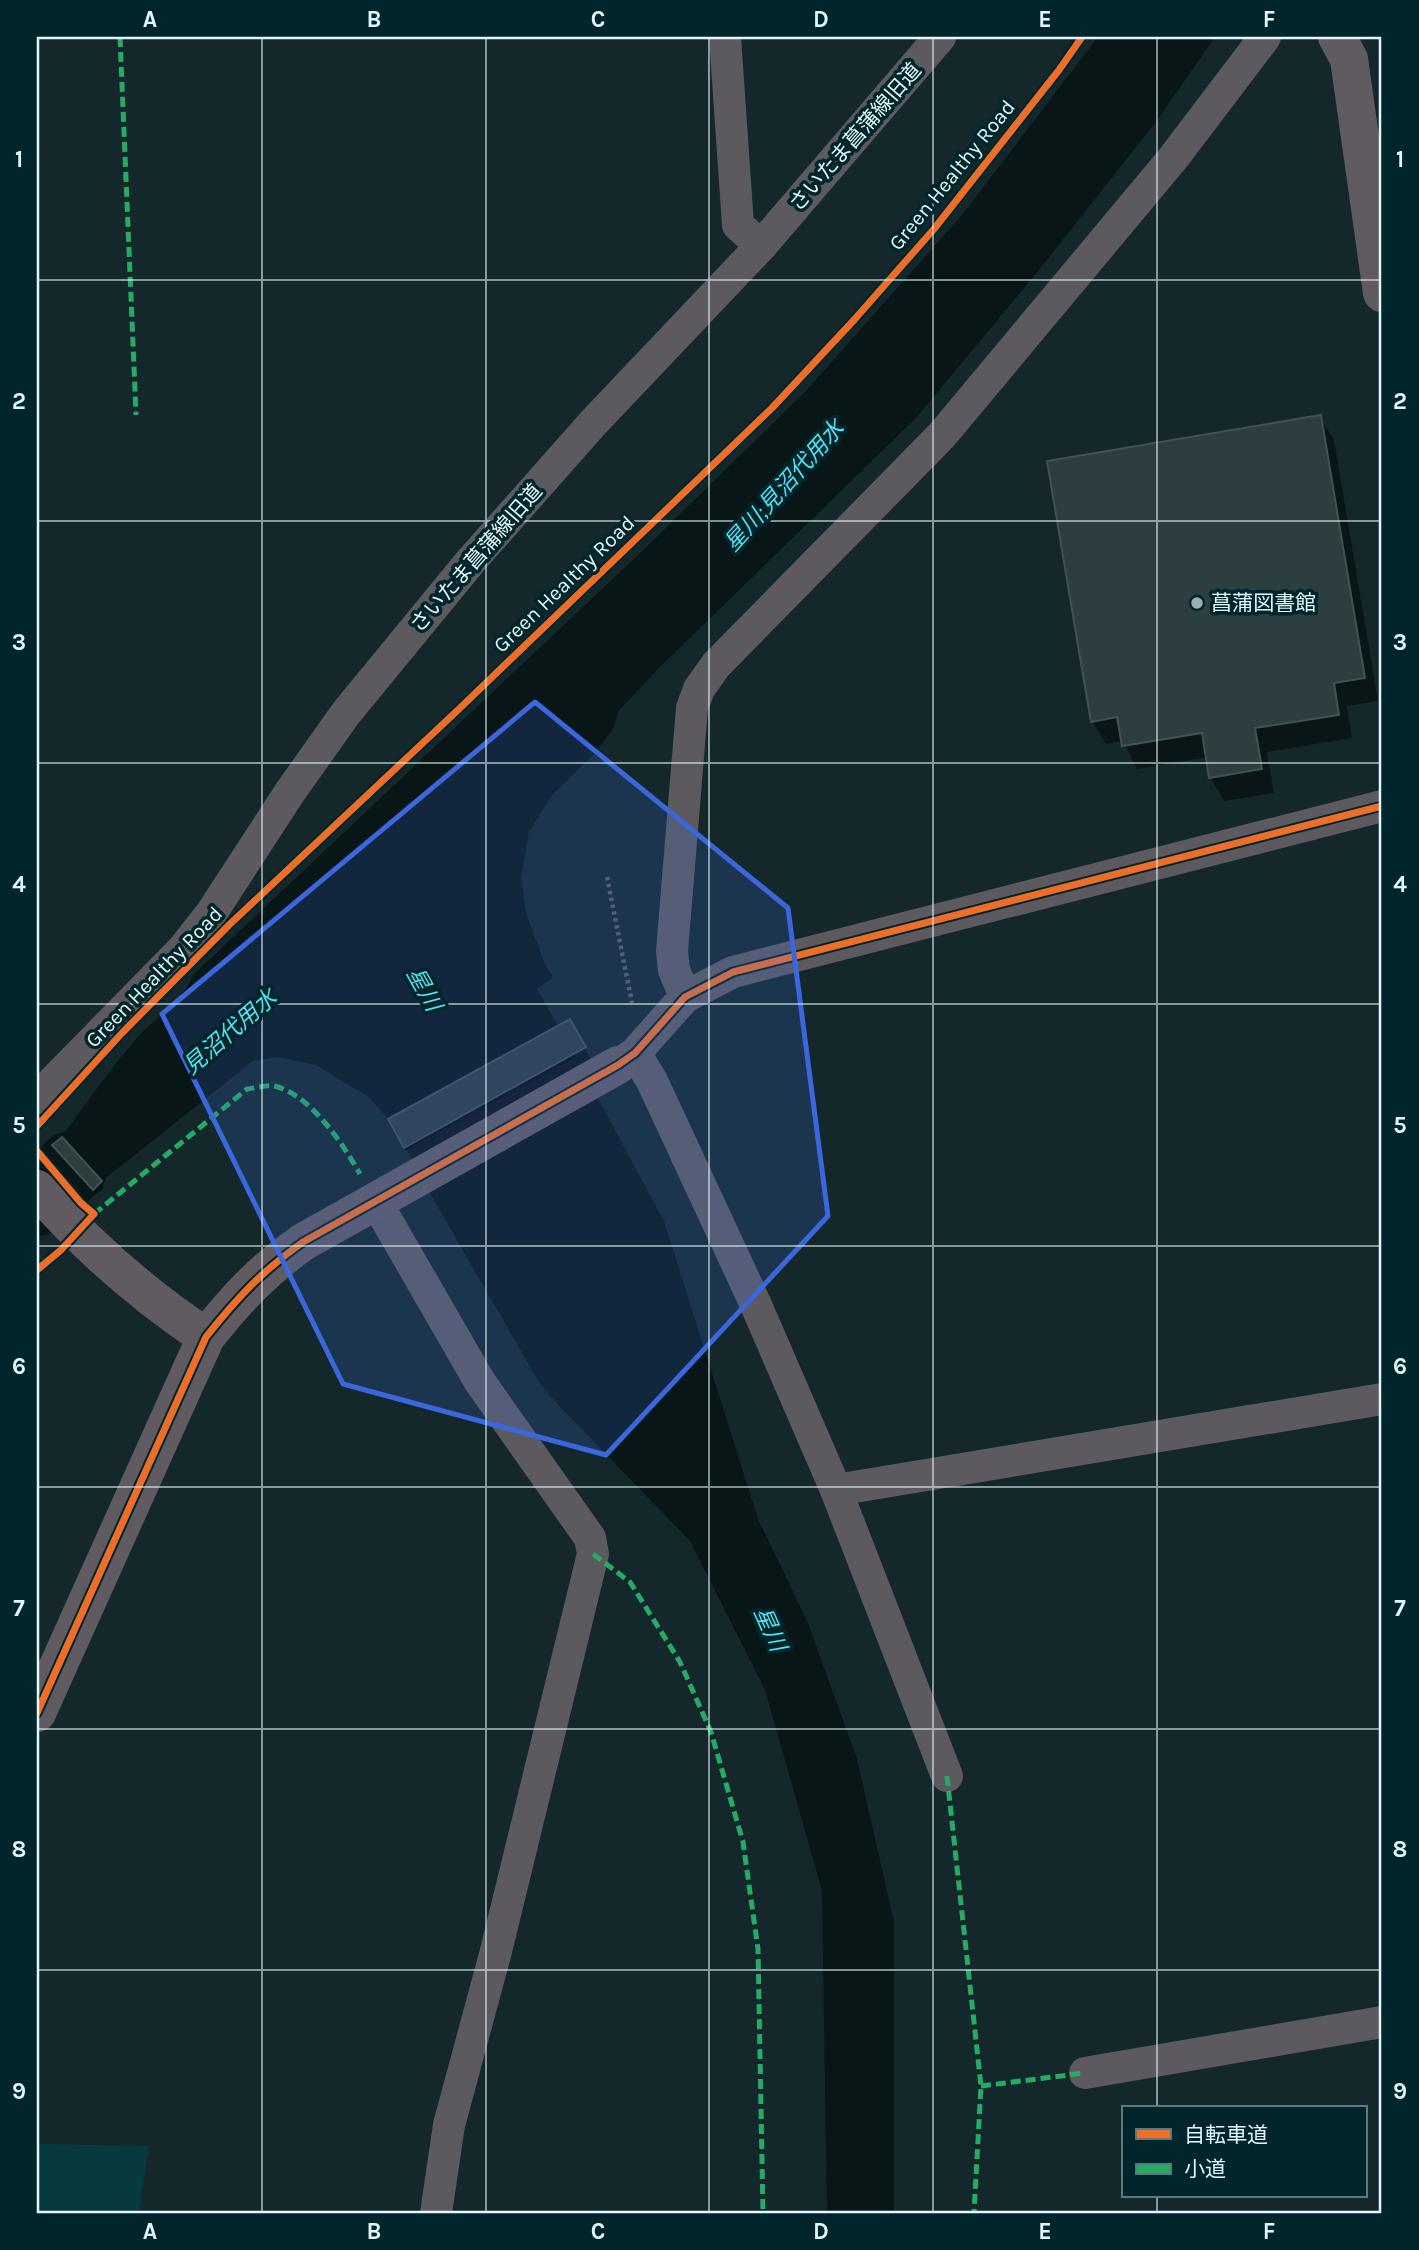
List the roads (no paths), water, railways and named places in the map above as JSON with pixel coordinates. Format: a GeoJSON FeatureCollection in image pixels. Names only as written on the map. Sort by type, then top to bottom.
{"type":"FeatureCollection","features":[{"type":"Feature","properties":{"kind":"street"},"geometry":{"type":"LineString","coordinates":[[725,37],[737,225],[761,246]]}},
{"type":"Feature","properties":{"kind":"street","name":"さいたま菖蒲線旧道"},"geometry":{"type":"LineString","coordinates":[[37,1098],[183,949],[212,912],[290,792],[346,713],[470,562],[593,424],[761,246],[940,37]]}},
{"type":"Feature","properties":{"kind":"street"},"geometry":{"type":"LineString","coordinates":[[685,997],[674,970],[672,951],[692,708],[699,689],[716,665],[942,435],[1174,157],[1265,37]]}},
{"type":"Feature","properties":{"kind":"street"},"geometry":{"type":"LineString","coordinates":[[1337,37],[1349,59],[1382,293]]}},
{"type":"Feature","properties":{"kind":"street"},"geometry":{"type":"LineString","coordinates":[[37,1713],[206,1337],[234,1301],[268,1267],[303,1242],[626,1059],[685,997],[733,972],[1382,806]]}},
{"type":"Feature","properties":{"kind":"street"},"geometry":{"type":"LineString","coordinates":[[626,1059],[652,1081],[756,1305],[836,1490],[947,1776]]}},
{"type":"Feature","properties":{"kind":"street"},"geometry":{"type":"LineString","coordinates":[[37,1189],[76,1233],[160,1306],[206,1337]]}},
{"type":"Feature","properties":{"kind":"street"},"geometry":{"type":"LineString","coordinates":[[375,1200],[480,1382],[590,1538],[593,1554],[496,1951],[449,2125],[436,2213]]}},
{"type":"Feature","properties":{"kind":"street"},"geometry":{"type":"LineString","coordinates":[[836,1490],[1382,1399]]}},
{"type":"Feature","properties":{"kind":"street"},"geometry":{"type":"LineString","coordinates":[[1085,2073],[1382,2022]]}},
{"type":"Feature","properties":{"kind":"water"},"geometry":{"type":"Polygon","coordinates":[[[1098,37],[1215,37],[1156,122],[1034,276],[916,418],[619,710],[613,729],[595,753],[552,795],[529,832],[521,878],[526,913],[545,964],[553,977],[537,989],[558,1026],[388,1119],[369,1097],[316,1065],[278,1057],[253,1061],[102,1181],[62,1137],[137,1038],[176,1000],[194,974],[636,557],[805,392],[962,215],[1098,37]]]}},
{"type":"Feature","properties":{"kind":"water","name":"星川"},"geometry":{"type":"Polygon","coordinates":[[[574,1054],[664,1221],[758,1519],[808,1623],[857,1759],[894,1922],[894,2213],[827,2213],[822,1891],[765,1690],[690,1541],[549,1395],[537,1379],[404,1148],[574,1054]]]}},
{"type":"Feature","properties":{"kind":"waterway","name":"見沼代用水"},"geometry":{"type":"LineString","coordinates":[[37,1200],[72,1167]]}},
{"type":"Feature","properties":{"kind":"place","name":"菖蒲図書館"},"geometry":{"type":"Point","coordinates":[1197,603]}},
{"type":"Feature","properties":{"kind":"water label","name":"星川;見沼代用水"},"geometry":{"type":"Point","coordinates":[784,486]}}]}
